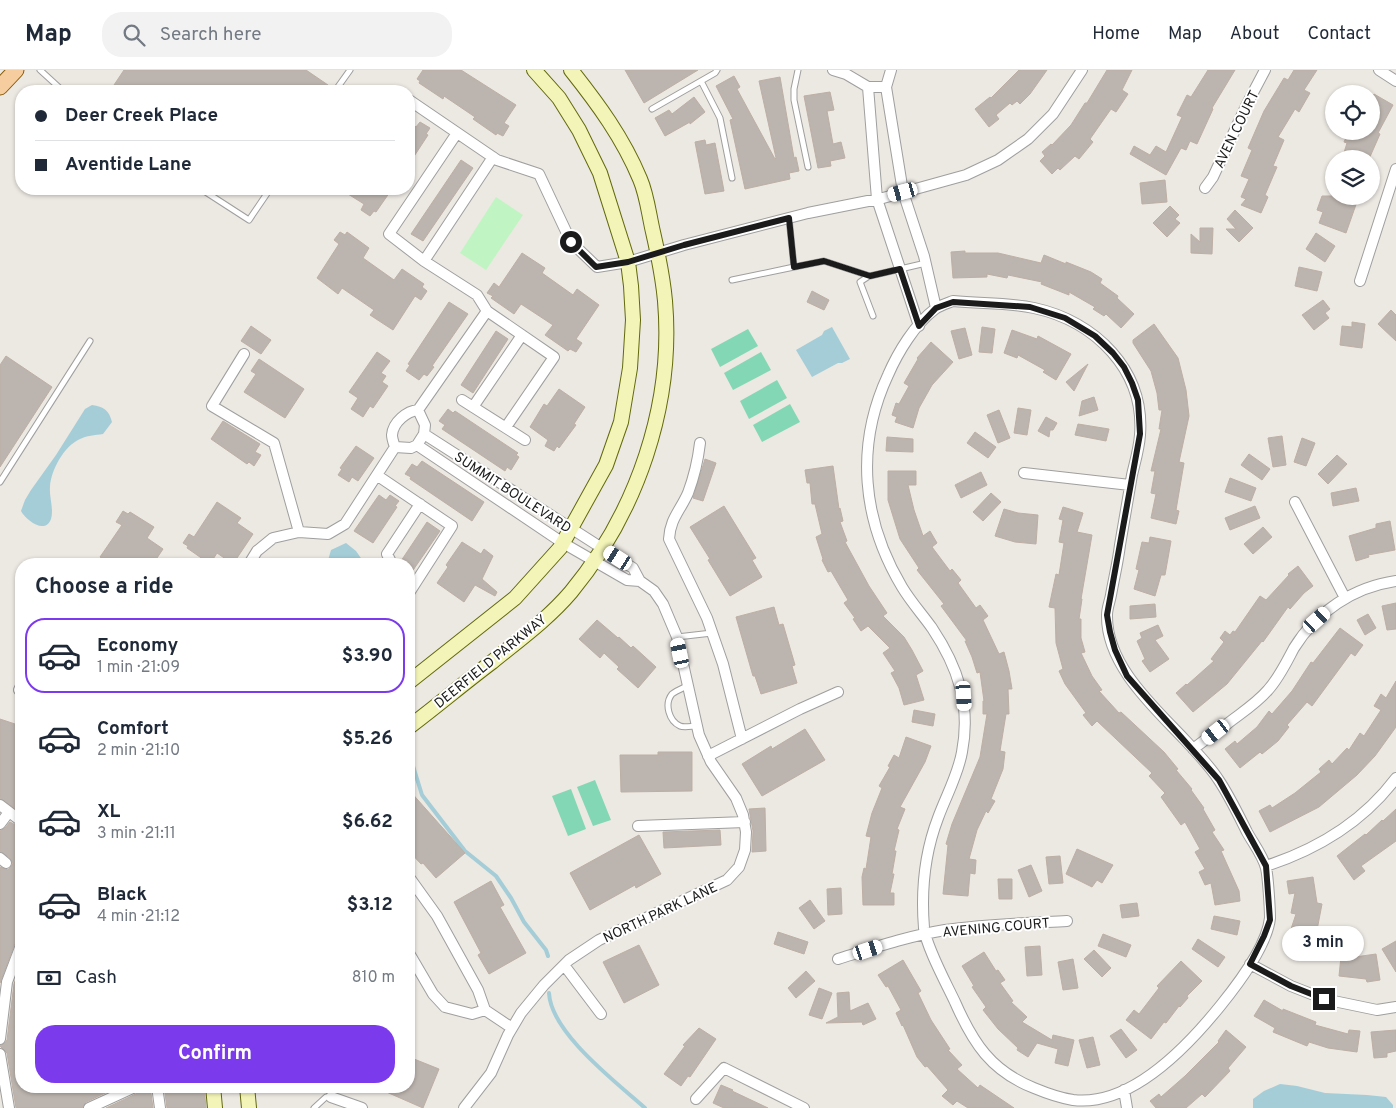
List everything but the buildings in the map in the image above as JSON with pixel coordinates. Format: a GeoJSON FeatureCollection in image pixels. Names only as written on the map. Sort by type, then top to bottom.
{"type":"FeatureCollection","features":[{"type":"Feature","properties":{"kind":"main road"},"geometry":{"type":"LineString","coordinates":[[0,87],[16,70]]}},
{"type":"Feature","properties":{"kind":"main road"},"geometry":{"type":"LineString","coordinates":[[415,677],[515,598],[563,543],[606,465],[621,422],[630,368],[633,320],[628,262],[600,173],[579,130],[559,98],[534,70]]}},
{"type":"Feature","properties":{"kind":"main road","name":"DEERFIELD PARKWAY"},"geometry":{"type":"LineString","coordinates":[[415,722],[533,629],[570,593],[603,548],[626,504],[647,453],[660,408],[666,354],[666,301],[658,253],[641,180],[613,124],[571,70]]}},
{"type":"Feature","properties":{"kind":"main road"},"geometry":{"type":"LineString","coordinates":[[213,1093],[215,1108]]}},
{"type":"Feature","properties":{"kind":"main road"},"geometry":{"type":"LineString","coordinates":[[248,1093],[249,1108]]}},
{"type":"Feature","properties":{"kind":"street"},"geometry":{"type":"LineString","coordinates":[[832,70],[846,74],[868,87],[886,87]]}},
{"type":"Feature","properties":{"kind":"street"},"geometry":{"type":"LineString","coordinates":[[890,70],[886,87],[903,192],[926,263],[936,308]]}},
{"type":"Feature","properties":{"kind":"street"},"geometry":{"type":"LineString","coordinates":[[415,104],[497,160],[539,174],[571,242],[596,267],[628,262],[789,218],[876,199],[966,175],[983,168],[1014,150],[1041,127],[1053,114],[1082,70]]}},
{"type":"Feature","properties":{"kind":"street","name":"AVEN COURT"},"geometry":{"type":"LineString","coordinates":[[1205,188],[1213,177],[1247,104],[1266,70]]}},
{"type":"Feature","properties":{"kind":"street"},"geometry":{"type":"LineString","coordinates":[[1378,70],[1396,81]]}},
{"type":"Feature","properties":{"kind":"street"},"geometry":{"type":"LineString","coordinates":[[868,87],[876,199],[919,326]]}},
{"type":"Feature","properties":{"kind":"street"},"geometry":{"type":"LineString","coordinates":[[457,133],[389,234],[424,261],[477,295],[487,311],[554,357],[506,427]]}},
{"type":"Feature","properties":{"kind":"street"},"geometry":{"type":"LineString","coordinates":[[424,261],[492,157]]}},
{"type":"Feature","properties":{"kind":"street"},"geometry":{"type":"LineString","coordinates":[[1360,281],[1396,169]]}},
{"type":"Feature","properties":{"kind":"street"},"geometry":{"type":"LineString","coordinates":[[953,302],[1030,307],[1065,318],[1095,336],[1113,353],[1124,367],[1138,400],[1140,434],[1107,615],[1115,650],[1127,676],[1219,780],[1266,866],[1270,920],[1242,980],[1188,1044],[1161,1067],[1124,1090],[1107,1097],[1090,1100],[1072,1100],[1026,1085],[996,1066],[968,1031],[924,934],[924,893],[927,858],[936,823],[952,786],[962,752],[965,716],[964,696],[943,646],[906,594],[885,555],[870,504],[865,467],[869,431],[878,397],[901,348],[919,326],[936,308],[953,302]]}},
{"type":"Feature","properties":{"kind":"street"},"geometry":{"type":"LineString","coordinates":[[253,558],[257,551],[273,538],[299,532],[328,534],[345,524],[378,476],[395,447],[392,436],[395,427],[403,416],[418,410],[487,311]]}},
{"type":"Feature","properties":{"kind":"street"},"geometry":{"type":"LineString","coordinates":[[473,407],[522,335]]}},
{"type":"Feature","properties":{"kind":"street"},"geometry":{"type":"LineString","coordinates":[[244,354],[212,406],[274,443],[299,532]]}},
{"type":"Feature","properties":{"kind":"street"},"geometry":{"type":"LineString","coordinates":[[462,400],[525,440]]}},
{"type":"Feature","properties":{"kind":"street"},"geometry":{"type":"LineString","coordinates":[[395,447],[411,448],[417,445],[424,434],[426,425],[418,410]]}},
{"type":"Feature","properties":{"kind":"street","name":"SUMMIT BOULEVARD"},"geometry":{"type":"LineString","coordinates":[[424,434],[603,548]]}},
{"type":"Feature","properties":{"kind":"street"},"geometry":{"type":"LineString","coordinates":[[700,443],[693,478],[687,495],[670,526],[669,539],[691,583],[712,633],[723,664],[742,739]]}},
{"type":"Feature","properties":{"kind":"street","name":"SUMMIT BOULEVARD"},"geometry":{"type":"LineString","coordinates":[[417,445],[563,543],[594,561]]}},
{"type":"Feature","properties":{"kind":"street"},"geometry":{"type":"LineString","coordinates":[[1024,473],[1130,485]]}},
{"type":"Feature","properties":{"kind":"street"},"geometry":{"type":"LineString","coordinates":[[378,476],[452,526],[415,584]]}},
{"type":"Feature","properties":{"kind":"street"},"geometry":{"type":"LineString","coordinates":[[1295,502],[1345,598]]}},
{"type":"Feature","properties":{"kind":"street"},"geometry":{"type":"LineString","coordinates":[[389,558],[387,554],[420,504]]}},
{"type":"Feature","properties":{"kind":"street","name":"NORTH PARK LANE"},"geometry":{"type":"LineString","coordinates":[[464,1108],[492,1073],[512,1028],[530,1001],[564,965],[599,940],[727,880],[739,867],[745,850],[746,832],[744,815],[736,798],[720,778],[708,756],[696,726],[677,637],[663,604],[654,592],[640,581],[634,568],[603,548]]}},
{"type":"Feature","properties":{"kind":"street","name":"NORTH PARK LANE"},"geometry":{"type":"LineString","coordinates":[[594,561],[627,580],[640,581]]}},
{"type":"Feature","properties":{"kind":"street"},"geometry":{"type":"LineString","coordinates":[[1193,749],[1257,702],[1269,690],[1305,633],[1323,614],[1345,598],[1372,586],[1396,580]]}},
{"type":"Feature","properties":{"kind":"street"},"geometry":{"type":"LineString","coordinates":[[708,756],[800,709],[838,692]]}},
{"type":"Feature","properties":{"kind":"street"},"geometry":{"type":"LineString","coordinates":[[1266,866],[1308,851],[1339,833],[1367,810],[1396,778]]}},
{"type":"Feature","properties":{"kind":"street"},"geometry":{"type":"LineString","coordinates":[[0,805],[15,816]]}},
{"type":"Feature","properties":{"kind":"street"},"geometry":{"type":"LineString","coordinates":[[0,824],[9,812]]}},
{"type":"Feature","properties":{"kind":"street"},"geometry":{"type":"LineString","coordinates":[[638,826],[745,822]]}},
{"type":"Feature","properties":{"kind":"street"},"geometry":{"type":"LineString","coordinates":[[415,886],[437,916],[478,990],[485,1010],[512,1028]]}},
{"type":"Feature","properties":{"kind":"street","name":"AVENING COURT"},"geometry":{"type":"LineString","coordinates":[[838,959],[924,934],[985,925],[1067,921]]}},
{"type":"Feature","properties":{"kind":"street"},"geometry":{"type":"LineString","coordinates":[[0,1038],[3,983],[15,958]]}},
{"type":"Feature","properties":{"kind":"street"},"geometry":{"type":"LineString","coordinates":[[415,963],[433,994],[446,1007],[472,1014],[485,1010]]}},
{"type":"Feature","properties":{"kind":"street"},"geometry":{"type":"LineString","coordinates":[[1250,964],[1291,986],[1324,999],[1376,1010],[1396,1007]]}},
{"type":"Feature","properties":{"kind":"street"},"geometry":{"type":"LineString","coordinates":[[564,965],[601,1014]]}},
{"type":"Feature","properties":{"kind":"street"},"geometry":{"type":"LineString","coordinates":[[0,1054],[9,1108]]}},
{"type":"Feature","properties":{"kind":"street"},"geometry":{"type":"LineString","coordinates":[[696,1099],[724,1068],[804,1108]]}},
{"type":"Feature","properties":{"kind":"street"},"geometry":{"type":"LineString","coordinates":[[1124,1090],[1127,1108]]}},
{"type":"Feature","properties":{"kind":"street"},"geometry":{"type":"LineString","coordinates":[[95,1107],[124,1093]]}},
{"type":"Feature","properties":{"kind":"street"},"geometry":{"type":"LineString","coordinates":[[158,1093],[160,1108]]}},
{"type":"Feature","properties":{"kind":"street"},"geometry":{"type":"LineString","coordinates":[[331,1097],[362,1108]]}},
{"type":"Feature","properties":{"kind":"lane"},"geometry":{"type":"LineString","coordinates":[[40,70],[56,85]]}},
{"type":"Feature","properties":{"kind":"lane"},"geometry":{"type":"LineString","coordinates":[[339,85],[350,70]]}},
{"type":"Feature","properties":{"kind":"lane"},"geometry":{"type":"LineString","coordinates":[[652,109],[715,73],[717,70]]}},
{"type":"Feature","properties":{"kind":"lane"},"geometry":{"type":"LineString","coordinates":[[798,70],[794,100],[808,167]]}},
{"type":"Feature","properties":{"kind":"lane"},"geometry":{"type":"LineString","coordinates":[[701,81],[720,118],[732,178]]}},
{"type":"Feature","properties":{"kind":"lane"},"geometry":{"type":"LineString","coordinates":[[210,195],[249,220],[266,195]]}},
{"type":"Feature","properties":{"kind":"lane"},"geometry":{"type":"LineString","coordinates":[[789,218],[794,267]]}},
{"type":"Feature","properties":{"kind":"lane"},"geometry":{"type":"LineString","coordinates":[[732,280],[824,261],[870,276]]}},
{"type":"Feature","properties":{"kind":"lane"},"geometry":{"type":"LineString","coordinates":[[873,316],[860,282],[870,276],[926,263]]}},
{"type":"Feature","properties":{"kind":"lane"},"geometry":{"type":"LineString","coordinates":[[0,482],[90,340]]}},
{"type":"Feature","properties":{"kind":"lane"},"geometry":{"type":"LineString","coordinates":[[677,637],[712,633]]}},
{"type":"Feature","properties":{"kind":"lane"},"geometry":{"type":"LineString","coordinates":[[687,686],[672,694],[668,714],[681,727],[696,726]]}},
{"type":"Feature","properties":{"kind":"lane"},"geometry":{"type":"LineString","coordinates":[[314,1108],[326,1097],[331,1097]]}},
{"type":"Feature","properties":{"kind":"green space"},"geometry":{"type":"Polygon","coordinates":[[[496,197],[523,215],[486,270],[460,253],[496,197]]]}},
{"type":"Feature","properties":{"kind":"green space"},"geometry":{"type":"Polygon","coordinates":[[[748,329],[758,346],[720,367],[711,349],[748,329]]]}},
{"type":"Feature","properties":{"kind":"green space"},"geometry":{"type":"Polygon","coordinates":[[[761,352],[771,370],[733,390],[724,373],[761,352]]]}},
{"type":"Feature","properties":{"kind":"green space"},"geometry":{"type":"Polygon","coordinates":[[[777,380],[787,398],[749,419],[740,401],[777,380]]]}},
{"type":"Feature","properties":{"kind":"green space"},"geometry":{"type":"Polygon","coordinates":[[[790,404],[800,422],[762,442],[753,425],[790,404]]]}},
{"type":"Feature","properties":{"kind":"green space"},"geometry":{"type":"Polygon","coordinates":[[[595,780],[611,820],[593,826],[577,787],[595,780]]]}},
{"type":"Feature","properties":{"kind":"green space"},"geometry":{"type":"Polygon","coordinates":[[[571,789],[586,829],[568,836],[552,796],[571,789]]]}},
{"type":"Feature","properties":{"kind":"water"},"geometry":{"type":"Polygon","coordinates":[[[832,327],[850,359],[838,363],[812,377],[796,350],[832,327]]]}},
{"type":"Feature","properties":{"kind":"water"},"geometry":{"type":"Polygon","coordinates":[[[92,405],[105,410],[112,422],[103,434],[88,436],[74,442],[59,459],[51,480],[51,519],[44,526],[31,522],[21,511],[25,500],[85,409],[92,405]]]}},
{"type":"Feature","properties":{"kind":"water"},"geometry":{"type":"Polygon","coordinates":[[[346,543],[361,558],[329,558],[331,550],[346,543]]]}},
{"type":"Feature","properties":{"kind":"water"},"geometry":{"type":"Polygon","coordinates":[[[1280,1084],[1325,1093],[1386,1097],[1393,1105],[1393,1108],[1253,1108],[1253,1099],[1264,1091],[1280,1084]]]}},
{"type":"Feature","properties":{"kind":"waterway"},"geometry":{"type":"LineString","coordinates":[[415,772],[422,795],[465,851],[496,876],[524,922],[546,950],[548,956]]}},
{"type":"Feature","properties":{"kind":"waterway"},"geometry":{"type":"LineString","coordinates":[[549,993],[553,1008],[561,1024],[573,1040],[602,1071],[645,1108]]}},
{"type":"Feature","properties":{"kind":"route"},"geometry":{"type":"LineString","coordinates":[[571,242],[596,267],[628,262],[684,245],[789,218],[794,267],[824,261],[870,276],[900,269],[919,326],[936,308],[953,302],[1013,304],[1048,311],[1065,318],[1095,336],[1113,353],[1124,367],[1138,400],[1140,434],[1107,615],[1115,650],[1127,676],[1219,780],[1266,866],[1270,920],[1250,964],[1291,986],[1324,999]]}}]}
